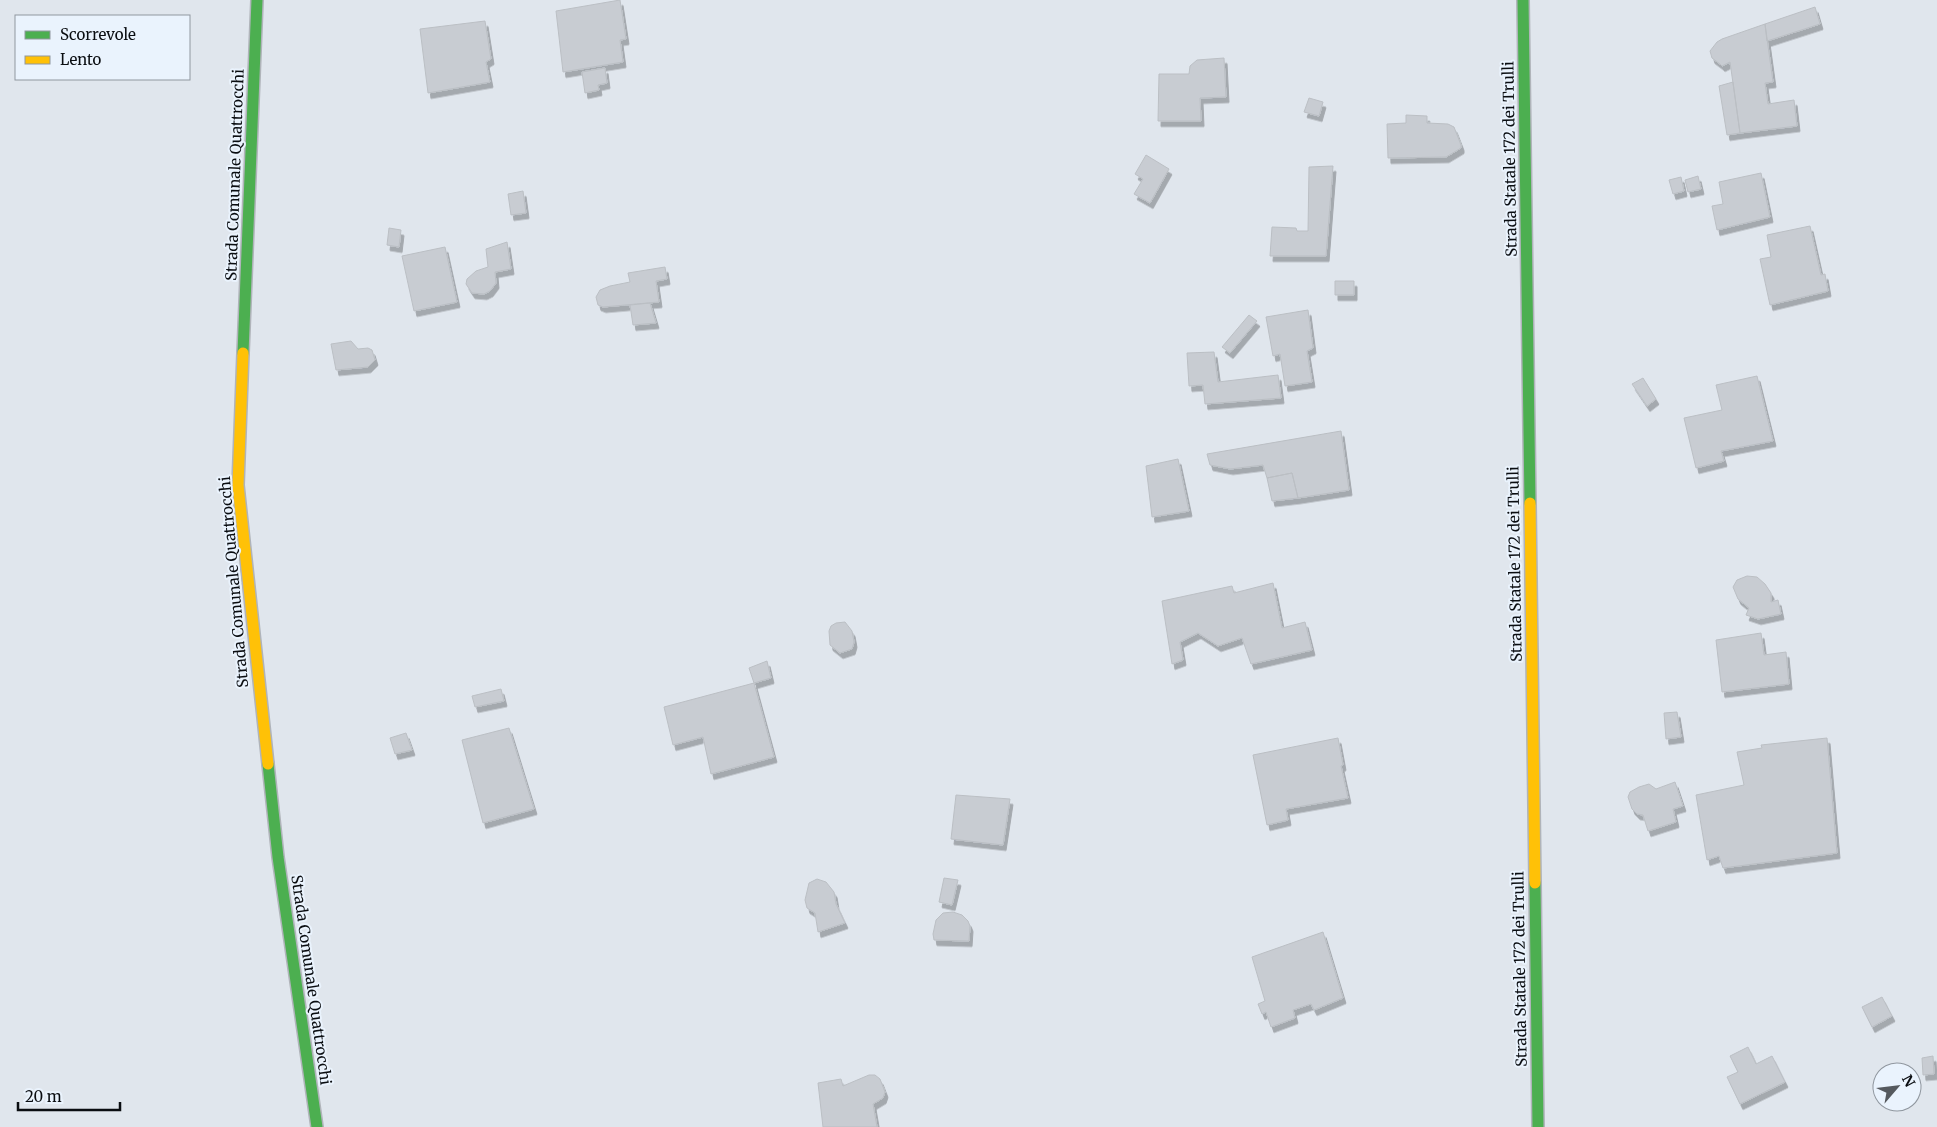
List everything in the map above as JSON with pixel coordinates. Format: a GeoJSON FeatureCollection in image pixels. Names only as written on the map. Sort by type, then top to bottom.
{"type":"FeatureCollection","features":[{"type":"Feature","properties":{"kind":"street","name":"Strada Comunale Quattrocchi"},"geometry":{"type":"LineString","coordinates":[[257,0],[238,485],[278,857],[317,1127]]}},
{"type":"Feature","properties":{"kind":"street","name":"Strada Statale 172 dei Trulli"},"geometry":{"type":"LineString","coordinates":[[1523,0],[1538,1127]]}},
{"type":"Feature","properties":{"kind":"building"},"geometry":{"type":"Polygon","coordinates":[[[620,0],[626,39],[620,40],[623,62],[563,72],[556,11],[620,0]]]}},
{"type":"Feature","properties":{"kind":"building"},"geometry":{"type":"Polygon","coordinates":[[[1815,7],[1820,24],[1767,41],[1765,24],[1815,7]]]}},
{"type":"Feature","properties":{"kind":"building"},"geometry":{"type":"Polygon","coordinates":[[[485,21],[491,59],[486,62],[490,82],[428,93],[420,29],[485,21]]]}},
{"type":"Feature","properties":{"kind":"building"},"geometry":{"type":"Polygon","coordinates":[[[1765,24],[1773,82],[1765,83],[1768,104],[1794,100],[1797,126],[1740,133],[1730,62],[1722,66],[1712,58],[1710,51],[1722,39],[1765,24]]]}},
{"type":"Feature","properties":{"kind":"building"},"geometry":{"type":"Polygon","coordinates":[[[1224,58],[1226,97],[1200,98],[1201,121],[1158,121],[1159,74],[1189,74],[1190,66],[1197,60],[1224,58]]]}},
{"type":"Feature","properties":{"kind":"building"},"geometry":{"type":"Polygon","coordinates":[[[605,68],[607,83],[598,85],[599,90],[585,93],[582,72],[605,68]]]}},
{"type":"Feature","properties":{"kind":"building"},"geometry":{"type":"Polygon","coordinates":[[[1733,82],[1740,133],[1727,135],[1719,86],[1733,82]]]}},
{"type":"Feature","properties":{"kind":"building"},"geometry":{"type":"Polygon","coordinates":[[[1309,98],[1323,102],[1319,116],[1304,112],[1309,98]]]}},
{"type":"Feature","properties":{"kind":"building"},"geometry":{"type":"Polygon","coordinates":[[[1406,115],[1427,116],[1427,123],[1448,124],[1454,127],[1461,148],[1446,157],[1388,158],[1387,124],[1406,123],[1406,115]]]}},
{"type":"Feature","properties":{"kind":"building"},"geometry":{"type":"Polygon","coordinates":[[[1146,155],[1169,169],[1150,203],[1134,194],[1143,179],[1135,174],[1146,155]]]}},
{"type":"Feature","properties":{"kind":"building"},"geometry":{"type":"Polygon","coordinates":[[[1333,166],[1326,256],[1270,256],[1272,227],[1296,228],[1297,231],[1308,231],[1309,167],[1333,166]]]}},
{"type":"Feature","properties":{"kind":"building"},"geometry":{"type":"Polygon","coordinates":[[[1761,173],[1770,217],[1717,230],[1712,206],[1723,204],[1719,182],[1761,173]]]}},
{"type":"Feature","properties":{"kind":"building"},"geometry":{"type":"Polygon","coordinates":[[[1698,176],[1701,189],[1688,192],[1685,180],[1698,176]]]}},
{"type":"Feature","properties":{"kind":"building"},"geometry":{"type":"Polygon","coordinates":[[[1681,177],[1684,191],[1673,194],[1669,180],[1681,177]]]}},
{"type":"Feature","properties":{"kind":"building"},"geometry":{"type":"Polygon","coordinates":[[[523,191],[526,213],[511,215],[508,194],[523,191]]]}},
{"type":"Feature","properties":{"kind":"building"},"geometry":{"type":"Polygon","coordinates":[[[1810,226],[1821,275],[1825,274],[1828,291],[1770,305],[1760,259],[1771,257],[1767,235],[1810,226]]]}},
{"type":"Feature","properties":{"kind":"building"},"geometry":{"type":"Polygon","coordinates":[[[389,228],[401,230],[399,247],[387,245],[389,228]]]}},
{"type":"Feature","properties":{"kind":"building"},"geometry":{"type":"Polygon","coordinates":[[[507,242],[511,269],[495,272],[496,283],[490,291],[484,294],[472,293],[466,284],[467,279],[476,271],[488,267],[486,249],[507,242]]]}},
{"type":"Feature","properties":{"kind":"building"},"geometry":{"type":"Polygon","coordinates":[[[445,247],[457,302],[414,311],[402,256],[445,247]]]}},
{"type":"Feature","properties":{"kind":"building"},"geometry":{"type":"Polygon","coordinates":[[[665,267],[667,279],[656,281],[659,302],[603,307],[598,305],[596,297],[600,290],[630,282],[628,273],[665,267]]]}},
{"type":"Feature","properties":{"kind":"building"},"geometry":{"type":"Polygon","coordinates":[[[1335,281],[1354,281],[1354,295],[1335,295],[1335,281]]]}},
{"type":"Feature","properties":{"kind":"building"},"geometry":{"type":"Polygon","coordinates":[[[650,303],[656,323],[633,325],[630,305],[650,303]]]}},
{"type":"Feature","properties":{"kind":"building"},"geometry":{"type":"Polygon","coordinates":[[[1308,310],[1313,348],[1307,351],[1312,382],[1285,386],[1280,354],[1273,356],[1266,317],[1308,310]]]}},
{"type":"Feature","properties":{"kind":"building"},"geometry":{"type":"Polygon","coordinates":[[[1249,315],[1257,321],[1230,353],[1222,347],[1249,315]]]}},
{"type":"Feature","properties":{"kind":"building"},"geometry":{"type":"Polygon","coordinates":[[[351,341],[358,349],[368,348],[372,350],[375,360],[368,367],[336,370],[331,344],[351,341]]]}},
{"type":"Feature","properties":{"kind":"building"},"geometry":{"type":"Polygon","coordinates":[[[1214,352],[1218,382],[1278,375],[1281,398],[1205,404],[1203,385],[1189,386],[1187,353],[1214,352]]]}},
{"type":"Feature","properties":{"kind":"building"},"geometry":{"type":"Polygon","coordinates":[[[1757,376],[1773,441],[1721,451],[1724,461],[1696,468],[1684,418],[1722,410],[1716,385],[1757,376]]]}},
{"type":"Feature","properties":{"kind":"building"},"geometry":{"type":"Polygon","coordinates":[[[1643,378],[1656,399],[1647,406],[1632,384],[1643,378]]]}},
{"type":"Feature","properties":{"kind":"building"},"geometry":{"type":"Polygon","coordinates":[[[1341,431],[1349,490],[1298,498],[1292,473],[1267,478],[1263,465],[1230,469],[1210,465],[1207,454],[1341,431]]]}},
{"type":"Feature","properties":{"kind":"building"},"geometry":{"type":"Polygon","coordinates":[[[1178,459],[1189,511],[1152,517],[1146,466],[1178,459]]]}},
{"type":"Feature","properties":{"kind":"building"},"geometry":{"type":"Polygon","coordinates":[[[1292,473],[1298,498],[1272,501],[1267,478],[1292,473]]]}},
{"type":"Feature","properties":{"kind":"building"},"geometry":{"type":"Polygon","coordinates":[[[1747,576],[1757,577],[1765,584],[1771,593],[1771,602],[1778,600],[1781,614],[1758,619],[1746,615],[1749,608],[1738,599],[1733,587],[1737,580],[1747,576]]]}},
{"type":"Feature","properties":{"kind":"building"},"geometry":{"type":"Polygon","coordinates":[[[1273,583],[1282,628],[1305,622],[1312,650],[1251,664],[1242,638],[1218,646],[1198,633],[1180,642],[1183,660],[1172,664],[1162,601],[1232,586],[1234,593],[1273,583]]]}},
{"type":"Feature","properties":{"kind":"building"},"geometry":{"type":"Polygon","coordinates":[[[845,622],[852,631],[854,642],[852,649],[840,653],[830,645],[829,631],[831,626],[836,623],[845,622]]]}},
{"type":"Feature","properties":{"kind":"building"},"geometry":{"type":"Polygon","coordinates":[[[1761,633],[1764,655],[1786,652],[1789,684],[1722,692],[1716,640],[1761,633]]]}},
{"type":"Feature","properties":{"kind":"building"},"geometry":{"type":"Polygon","coordinates":[[[767,661],[771,678],[754,683],[749,668],[767,661]]]}},
{"type":"Feature","properties":{"kind":"building"},"geometry":{"type":"Polygon","coordinates":[[[754,683],[774,757],[711,774],[703,737],[673,745],[664,707],[754,683]]]}},
{"type":"Feature","properties":{"kind":"building"},"geometry":{"type":"Polygon","coordinates":[[[501,689],[504,701],[475,707],[472,696],[501,689]]]}},
{"type":"Feature","properties":{"kind":"building"},"geometry":{"type":"Polygon","coordinates":[[[1677,712],[1681,737],[1666,739],[1664,713],[1677,712]]]}},
{"type":"Feature","properties":{"kind":"building"},"geometry":{"type":"Polygon","coordinates":[[[509,728],[534,809],[483,823],[462,740],[509,728]]]}},
{"type":"Feature","properties":{"kind":"building"},"geometry":{"type":"Polygon","coordinates":[[[406,733],[412,750],[395,754],[390,738],[406,733]]]}},
{"type":"Feature","properties":{"kind":"building"},"geometry":{"type":"Polygon","coordinates":[[[1338,738],[1343,765],[1341,766],[1348,798],[1286,809],[1288,820],[1267,825],[1253,755],[1338,738]]]}},
{"type":"Feature","properties":{"kind":"building"},"geometry":{"type":"Polygon","coordinates":[[[1827,738],[1837,853],[1723,868],[1719,856],[1707,860],[1696,795],[1744,785],[1737,752],[1762,748],[1761,745],[1827,738]]]}},
{"type":"Feature","properties":{"kind":"building"},"geometry":{"type":"Polygon","coordinates":[[[1675,782],[1683,806],[1673,809],[1676,822],[1648,831],[1643,815],[1637,814],[1632,809],[1628,797],[1630,792],[1649,784],[1656,789],[1675,782]]]}},
{"type":"Feature","properties":{"kind":"building"},"geometry":{"type":"Polygon","coordinates":[[[956,795],[1010,799],[1003,845],[951,839],[956,795]]]}},
{"type":"Feature","properties":{"kind":"building"},"geometry":{"type":"Polygon","coordinates":[[[944,878],[958,880],[952,905],[939,902],[944,878]]]}},
{"type":"Feature","properties":{"kind":"building"},"geometry":{"type":"Polygon","coordinates":[[[817,879],[826,882],[834,892],[836,904],[845,923],[818,932],[815,913],[807,908],[805,900],[809,883],[817,879]]]}},
{"type":"Feature","properties":{"kind":"building"},"geometry":{"type":"Polygon","coordinates":[[[953,912],[962,915],[968,921],[970,926],[969,941],[934,940],[933,934],[936,920],[943,913],[953,912]]]}},
{"type":"Feature","properties":{"kind":"building"},"geometry":{"type":"Polygon","coordinates":[[[1323,932],[1343,998],[1314,1010],[1311,1004],[1293,1010],[1295,1018],[1271,1027],[1266,1012],[1262,1014],[1258,1004],[1265,1001],[1252,957],[1323,932]]]}},
{"type":"Feature","properties":{"kind":"building"},"geometry":{"type":"Polygon","coordinates":[[[1882,997],[1892,1016],[1872,1027],[1862,1007],[1882,997]]]}},
{"type":"Feature","properties":{"kind":"building"},"geometry":{"type":"Polygon","coordinates":[[[1748,1047],[1756,1064],[1772,1056],[1785,1082],[1740,1104],[1727,1077],[1738,1072],[1730,1056],[1748,1047]]]}},
{"type":"Feature","properties":{"kind":"building"},"geometry":{"type":"Polygon","coordinates":[[[1933,1056],[1934,1074],[1923,1075],[1922,1058],[1933,1056]]]}},
{"type":"Feature","properties":{"kind":"building"},"geometry":{"type":"Polygon","coordinates":[[[869,1075],[875,1075],[880,1079],[885,1092],[883,1098],[873,1104],[877,1127],[823,1127],[818,1083],[841,1079],[843,1086],[869,1075]]]}},
{"type":"Feature","properties":{"kind":"traffic: fast"},"geometry":{"type":"LineString","coordinates":[[243,353],[257,0]]}},
{"type":"Feature","properties":{"kind":"traffic: fast"},"geometry":{"type":"LineString","coordinates":[[1523,0],[1530,503]]}},
{"type":"Feature","properties":{"kind":"traffic: fast"},"geometry":{"type":"LineString","coordinates":[[268,764],[278,857],[317,1127]]}},
{"type":"Feature","properties":{"kind":"traffic: fast"},"geometry":{"type":"LineString","coordinates":[[1535,883],[1538,1127]]}},
{"type":"Feature","properties":{"kind":"traffic: slow"},"geometry":{"type":"LineString","coordinates":[[243,353],[238,485],[268,764]]}},
{"type":"Feature","properties":{"kind":"traffic: slow"},"geometry":{"type":"LineString","coordinates":[[1530,503],[1535,883]]}}]}
